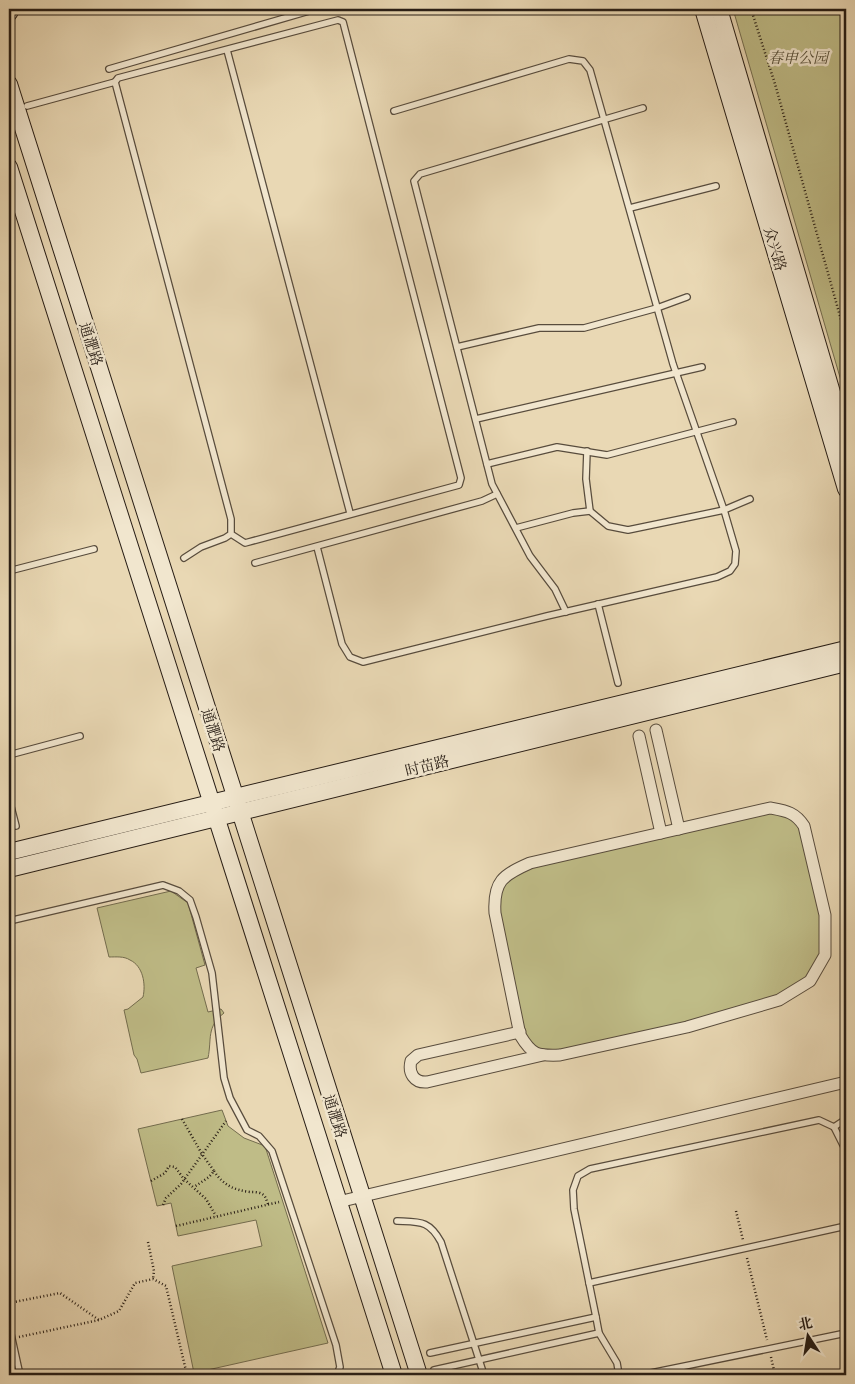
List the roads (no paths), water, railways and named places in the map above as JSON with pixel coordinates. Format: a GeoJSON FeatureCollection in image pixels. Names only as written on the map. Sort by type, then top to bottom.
{"type":"FeatureCollection","features":[{"type":"Feature","properties":{"kind":"street"},"geometry":{"type":"LineString","coordinates":[[9,13],[11,9]]}},
{"type":"Feature","properties":{"kind":"street","name":"众兴路"},"geometry":{"type":"LineString","coordinates":[[703,9],[846,489]]}},
{"type":"Feature","properties":{"kind":"street","name":"众兴路"},"geometry":{"type":"LineString","coordinates":[[719,9],[846,440]]}},
{"type":"Feature","properties":{"kind":"street","name":"通淝路"},"geometry":{"type":"LineString","coordinates":[[9,84],[361,1196],[426,1372]]}},
{"type":"Feature","properties":{"kind":"street","name":"通淝路"},"geometry":{"type":"LineString","coordinates":[[9,167],[394,1375]]}},
{"type":"Feature","properties":{"kind":"street","name":"时苗路"},"geometry":{"type":"LineString","coordinates":[[9,869],[213,810],[846,649]]}},
{"type":"Feature","properties":{"kind":"street","name":"时苗路"},"geometry":{"type":"LineString","coordinates":[[237,804],[846,663]]}},
{"type":"Feature","properties":{"kind":"street"},"geometry":{"type":"LineString","coordinates":[[656,730],[679,829]]}},
{"type":"Feature","properties":{"kind":"street"},"geometry":{"type":"LineString","coordinates":[[639,736],[661,833]]}},
{"type":"Feature","properties":{"kind":"street"},"geometry":{"type":"LineString","coordinates":[[520,1032],[418,1055],[411,1062],[412,1075],[418,1081],[427,1082],[543,1055],[560,1055],[688,1028],[779,1000],[810,982],[826,955],[826,915],[804,826],[798,817],[789,812],[770,808],[530,863],[512,871],[500,882],[494,897],[495,912],[520,1032],[528,1049],[543,1055]]}},
{"type":"Feature","properties":{"kind":"street","name":"时苗路"},"geometry":{"type":"LineString","coordinates":[[9,852],[213,810]]}},
{"type":"Feature","properties":{"kind":"street"},"geometry":{"type":"LineString","coordinates":[[338,1202],[846,1082]]}},
{"type":"Feature","properties":{"kind":"lane"},"geometry":{"type":"LineString","coordinates":[[109,68],[316,9]]}},
{"type":"Feature","properties":{"kind":"lane"},"geometry":{"type":"LineString","coordinates":[[27,106],[115,82],[118,78],[338,20],[343,22],[461,478],[459,484],[245,543],[231,534]]}},
{"type":"Feature","properties":{"kind":"lane"},"geometry":{"type":"LineString","coordinates":[[227,50],[350,513]]}},
{"type":"Feature","properties":{"kind":"lane"},"geometry":{"type":"LineString","coordinates":[[318,547],[342,644],[350,657],[363,662],[598,604],[717,577],[730,571],[735,564],[736,551],[724,510],[673,364],[590,70],[583,61],[569,59],[394,111]]}},
{"type":"Feature","properties":{"kind":"lane"},"geometry":{"type":"LineString","coordinates":[[115,82],[231,519],[231,534]]}},
{"type":"Feature","properties":{"kind":"lane"},"geometry":{"type":"LineString","coordinates":[[566,612],[555,590],[530,556],[492,484],[414,181],[420,174],[643,108]]}},
{"type":"Feature","properties":{"kind":"lane"},"geometry":{"type":"LineString","coordinates":[[630,208],[716,186]]}},
{"type":"Feature","properties":{"kind":"lane"},"geometry":{"type":"LineString","coordinates":[[457,347],[539,328],[584,328],[657,308],[687,297]]}},
{"type":"Feature","properties":{"kind":"lane"},"geometry":{"type":"LineString","coordinates":[[476,419],[702,367]]}},
{"type":"Feature","properties":{"kind":"lane"},"geometry":{"type":"LineString","coordinates":[[487,464],[557,447],[607,454],[733,422]]}},
{"type":"Feature","properties":{"kind":"lane"},"geometry":{"type":"LineString","coordinates":[[587,451],[586,478],[590,511],[608,526],[628,530],[724,510],[750,499]]}},
{"type":"Feature","properties":{"kind":"lane"},"geometry":{"type":"LineString","coordinates":[[255,563],[482,501],[498,494]]}},
{"type":"Feature","properties":{"kind":"lane"},"geometry":{"type":"LineString","coordinates":[[516,528],[572,513],[590,511]]}},
{"type":"Feature","properties":{"kind":"lane"},"geometry":{"type":"LineString","coordinates":[[184,558],[200,547],[231,534]]}},
{"type":"Feature","properties":{"kind":"lane"},"geometry":{"type":"LineString","coordinates":[[9,571],[94,549]]}},
{"type":"Feature","properties":{"kind":"lane"},"geometry":{"type":"LineString","coordinates":[[598,604],[618,684]]}},
{"type":"Feature","properties":{"kind":"lane"},"geometry":{"type":"LineString","coordinates":[[9,754],[80,736]]}},
{"type":"Feature","properties":{"kind":"lane"},"geometry":{"type":"LineString","coordinates":[[9,799],[16,826]]}},
{"type":"Feature","properties":{"kind":"lane"},"geometry":{"type":"LineString","coordinates":[[9,921],[163,885],[179,890],[190,900],[212,973],[224,1078],[230,1098],[247,1130],[259,1136],[272,1151],[336,1345],[340,1366],[337,1375]]}},
{"type":"Feature","properties":{"kind":"lane"},"geometry":{"type":"LineString","coordinates":[[834,1128],[846,1119]]}},
{"type":"Feature","properties":{"kind":"lane"},"geometry":{"type":"LineString","coordinates":[[619,1375],[617,1363],[599,1333],[574,1209],[574,1190],[578,1176],[590,1169],[819,1120],[834,1128],[844,1147],[846,1158]]}},
{"type":"Feature","properties":{"kind":"lane"},"geometry":{"type":"LineString","coordinates":[[397,1221],[424,1222],[438,1236],[484,1375]]}},
{"type":"Feature","properties":{"kind":"lane"},"geometry":{"type":"LineString","coordinates":[[589,1283],[846,1226]]}},
{"type":"Feature","properties":{"kind":"lane"},"geometry":{"type":"LineString","coordinates":[[430,1353],[596,1317]]}},
{"type":"Feature","properties":{"kind":"lane"},"geometry":{"type":"LineString","coordinates":[[9,1325],[20,1375]]}},
{"type":"Feature","properties":{"kind":"lane"},"geometry":{"type":"LineString","coordinates":[[426,1372],[599,1333]]}},
{"type":"Feature","properties":{"kind":"lane"},"geometry":{"type":"LineString","coordinates":[[641,1375],[846,1333]]}},
{"type":"Feature","properties":{"kind":"park label","name":"春申公园"},"geometry":{"type":"Point","coordinates":[798,58]}}]}
